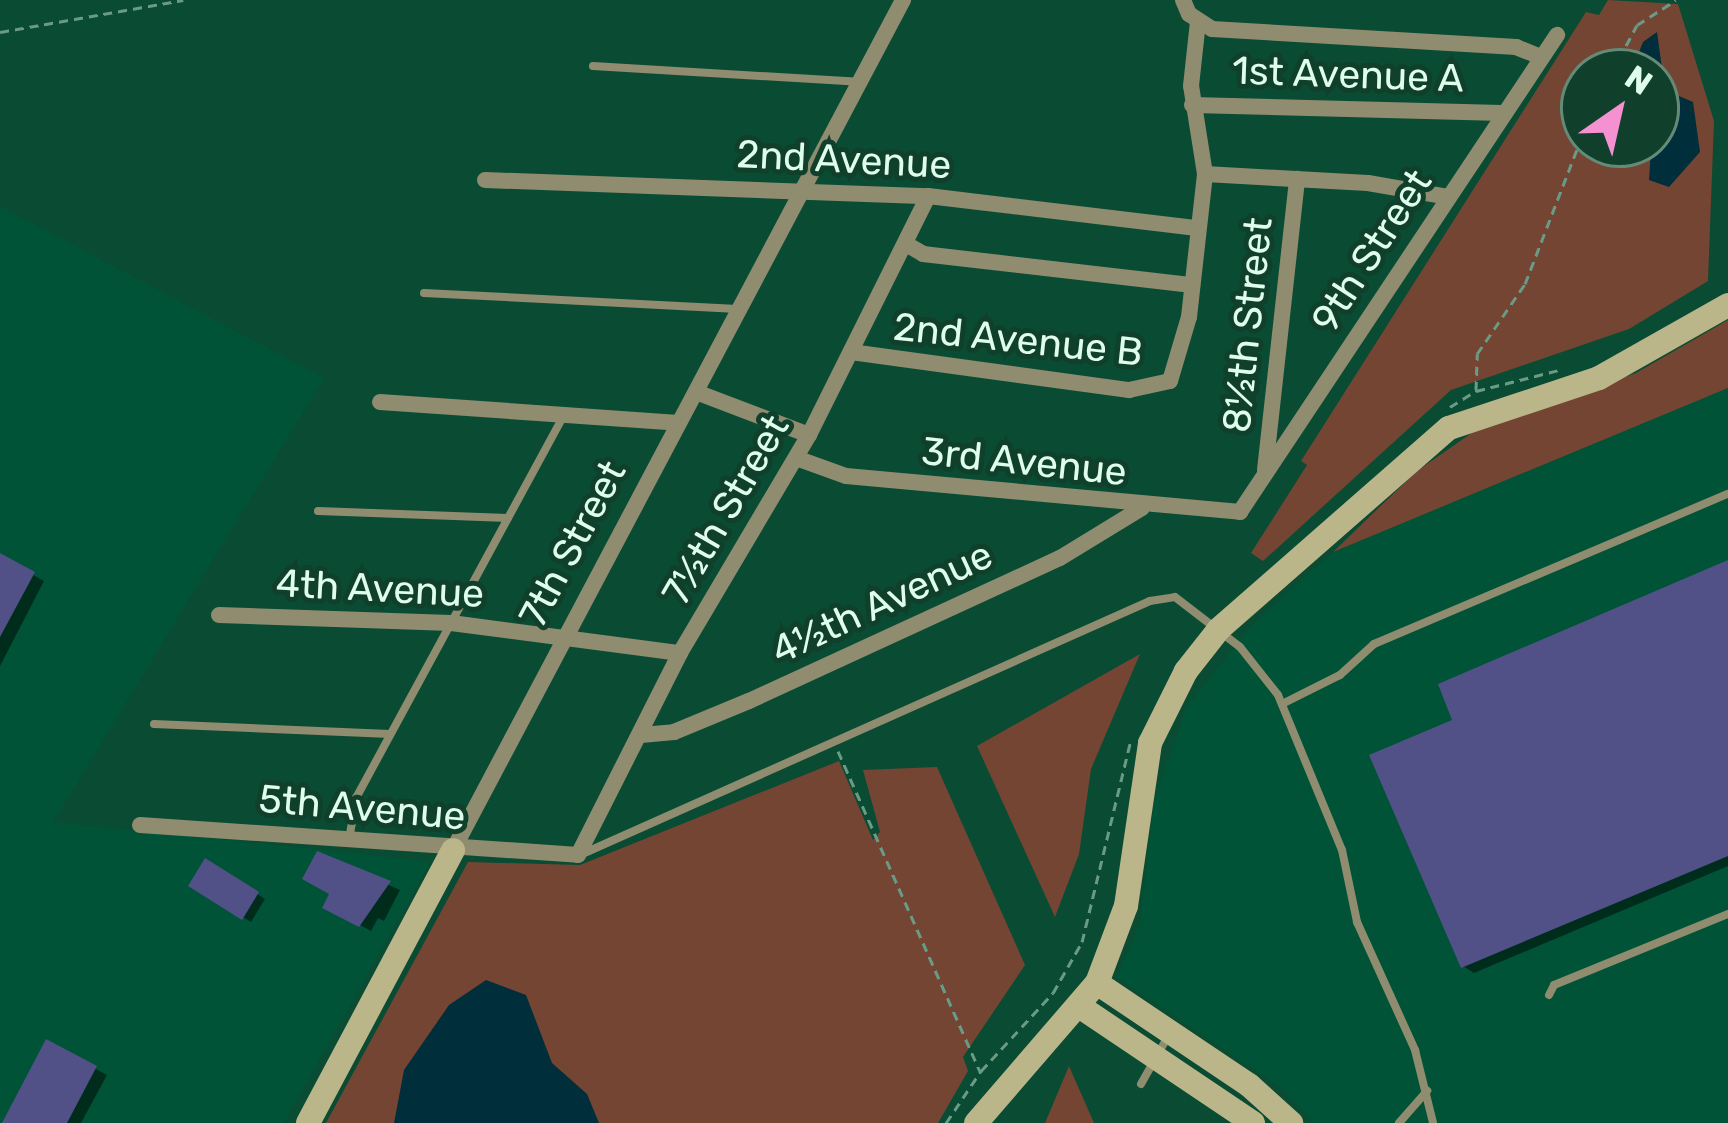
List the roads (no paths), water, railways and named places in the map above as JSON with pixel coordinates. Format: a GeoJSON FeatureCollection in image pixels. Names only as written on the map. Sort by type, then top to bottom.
{"type":"FeatureCollection","features":[{"type":"Feature","properties":{"kind":"street","name":"7th Street"},"geometry":{"type":"LineString","coordinates":[[308,1123],[904,0]]}},
{"type":"Feature","properties":{"kind":"street"},"geometry":{"type":"LineString","coordinates":[[1183,0],[1198,22],[1244,34],[1516,47],[1540,57]]}},
{"type":"Feature","properties":{"kind":"street","name":"2nd Avenue B"},"geometry":{"type":"LineString","coordinates":[[851,352],[1155,388],[1170,381],[1181,359],[1205,174],[1192,105],[1190,40],[1198,22]]}},
{"type":"Feature","properties":{"kind":"street","name":"9th Street"},"geometry":{"type":"LineString","coordinates":[[1246,506],[1557,34]]}},
{"type":"Feature","properties":{"kind":"street","name":"1st Avenue A"},"geometry":{"type":"LineString","coordinates":[[1192,105],[1502,113]]}},
{"type":"Feature","properties":{"kind":"street"},"geometry":{"type":"LineString","coordinates":[[1205,174],[1297,179],[1448,197]]}},
{"type":"Feature","properties":{"kind":"street","name":"8½th Street"},"geometry":{"type":"LineString","coordinates":[[1264,477],[1297,179]]}},
{"type":"Feature","properties":{"kind":"street","name":"2nd Avenue"},"geometry":{"type":"LineString","coordinates":[[485,180],[928,196],[1197,228]]}},
{"type":"Feature","properties":{"kind":"street","name":"7½th Street"},"geometry":{"type":"LineString","coordinates":[[578,855],[680,653],[809,435],[928,196]]}},
{"type":"Feature","properties":{"kind":"street"},"geometry":{"type":"LineString","coordinates":[[906,244],[923,254],[1192,285]]}},
{"type":"Feature","properties":{"kind":"street"},"geometry":{"type":"LineString","coordinates":[[976,1123],[1010,1076],[1082,1008],[1097,983],[1126,907],[1150,743],[1186,670],[1220,629],[1450,428],[1599,378],[1728,305]]}},
{"type":"Feature","properties":{"kind":"street"},"geometry":{"type":"LineString","coordinates":[[696,392],[809,435]]}},
{"type":"Feature","properties":{"kind":"street"},"geometry":{"type":"LineString","coordinates":[[380,403],[566,410],[678,423]]}},
{"type":"Feature","properties":{"kind":"street","name":"3rd Avenue"},"geometry":{"type":"LineString","coordinates":[[796,458],[846,476],[1142,508],[1228,515],[1246,506]]}},
{"type":"Feature","properties":{"kind":"street","name":"4½th Avenue"},"geometry":{"type":"LineString","coordinates":[[641,735],[674,732],[749,701],[1060,558],[1142,508]]}},
{"type":"Feature","properties":{"kind":"street","name":"4th Avenue"},"geometry":{"type":"LineString","coordinates":[[219,615],[451,623],[680,653]]}},
{"type":"Feature","properties":{"kind":"street","name":"5th Avenue"},"geometry":{"type":"LineString","coordinates":[[140,825],[578,855]]}},
{"type":"Feature","properties":{"kind":"street"},"geometry":{"type":"LineString","coordinates":[[1097,983],[1291,1123]]}},
{"type":"Feature","properties":{"kind":"street"},"geometry":{"type":"LineString","coordinates":[[1082,1008],[1252,1123]]}},
{"type":"Feature","properties":{"kind":"lane"},"geometry":{"type":"LineString","coordinates":[[593,66],[860,82]]}},
{"type":"Feature","properties":{"kind":"lane"},"geometry":{"type":"LineString","coordinates":[[424,293],[740,310]]}},
{"type":"Feature","properties":{"kind":"lane"},"geometry":{"type":"LineString","coordinates":[[349,840],[349,815],[566,410]]}},
{"type":"Feature","properties":{"kind":"lane"},"geometry":{"type":"LineString","coordinates":[[1282,704],[1340,675],[1374,644],[1728,494]]}},
{"type":"Feature","properties":{"kind":"lane"},"geometry":{"type":"LineString","coordinates":[[318,511],[508,518]]}},
{"type":"Feature","properties":{"kind":"lane"},"geometry":{"type":"LineString","coordinates":[[578,855],[1150,601],[1183,600],[1267,676],[1282,704],[1342,850],[1357,922],[1428,1090],[1433,1123]]}},
{"type":"Feature","properties":{"kind":"lane"},"geometry":{"type":"LineString","coordinates":[[154,724],[390,734]]}},
{"type":"Feature","properties":{"kind":"lane"},"geometry":{"type":"LineString","coordinates":[[1549,995],[1554,985],[1728,914]]}},
{"type":"Feature","properties":{"kind":"lane"},"geometry":{"type":"LineString","coordinates":[[1141,1084],[1171,1033]]}},
{"type":"Feature","properties":{"kind":"lane"},"geometry":{"type":"LineString","coordinates":[[1399,1123],[1428,1090]]}},
{"type":"Feature","properties":{"kind":"water"},"geometry":{"type":"Polygon","coordinates":[[[1657,32],[1659,48],[1641,48],[1657,32]]]}},
{"type":"Feature","properties":{"kind":"water"},"geometry":{"type":"Polygon","coordinates":[[[1680,96],[1693,102],[1700,152],[1669,187],[1649,180],[1650,168],[1680,168],[1680,96]]]}},
{"type":"Feature","properties":{"kind":"water"},"geometry":{"type":"Polygon","coordinates":[[[486,980],[526,995],[552,1063],[587,1094],[599,1123],[394,1123],[404,1070],[449,1005],[486,980]]]}}]}
